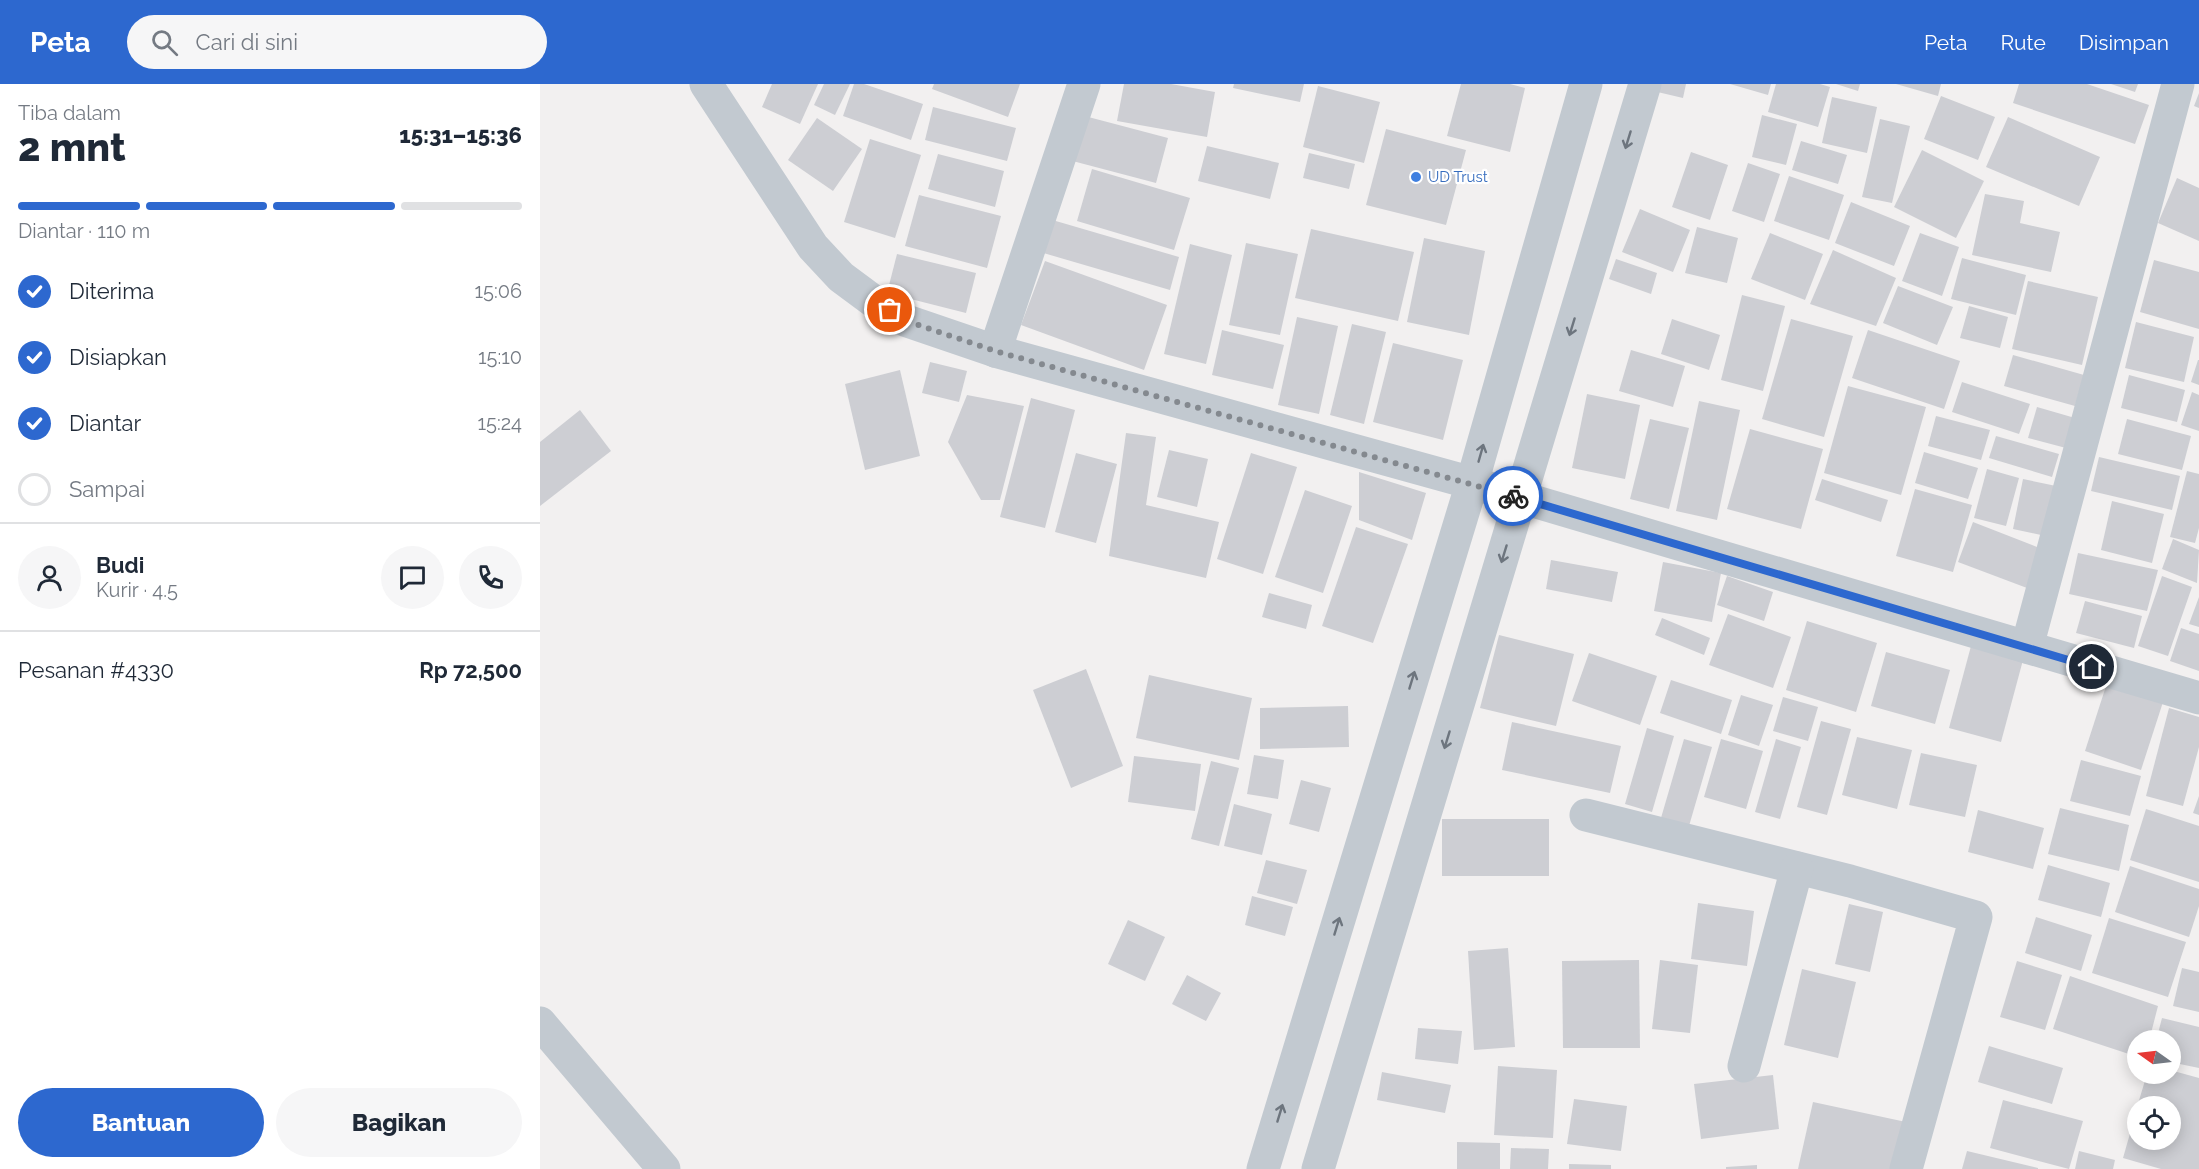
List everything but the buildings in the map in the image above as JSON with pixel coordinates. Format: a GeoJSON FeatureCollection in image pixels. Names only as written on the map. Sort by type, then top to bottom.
{"type":"FeatureCollection","features":[{"type":"Feature","properties":{"kind":"street"},"geometry":{"type":"LineString","coordinates":[[706,84],[813,248],[841,276],[872,300],[907,321],[995,351],[1472,483],[2199,698]]}},
{"type":"Feature","properties":{"kind":"street"},"geometry":{"type":"LineString","coordinates":[[995,351],[1084,84]]}},
{"type":"Feature","properties":{"kind":"street"},"geometry":{"type":"LineString","coordinates":[[1263,1169],[1472,483],[1586,84]]}},
{"type":"Feature","properties":{"kind":"street"},"geometry":{"type":"LineString","coordinates":[[1318,1169],[1645,84]]}},
{"type":"Feature","properties":{"kind":"street"},"geometry":{"type":"LineString","coordinates":[[2027,647],[2178,84]]}},
{"type":"Feature","properties":{"kind":"street"},"geometry":{"type":"LineString","coordinates":[[1586,815],[1797,868],[1976,917],[1906,1169]]}},
{"type":"Feature","properties":{"kind":"street"},"geometry":{"type":"LineString","coordinates":[[1744,1066],[1797,868]]}},
{"type":"Feature","properties":{"kind":"street"},"geometry":{"type":"LineString","coordinates":[[540,1023],[664,1169]]}},
{"type":"Feature","properties":{"kind":"way so far"},"geometry":{"type":"LineString","coordinates":[[890,310],[907,321],[995,351],[1513,496]]}},
{"type":"Feature","properties":{"kind":"place","name":"UD Trust"},"geometry":{"type":"Point","coordinates":[1416,177]}},
{"type":"Feature","properties":{"kind":"route"},"geometry":{"type":"LineString","coordinates":[[1513,496],[2092,667]]}}]}
